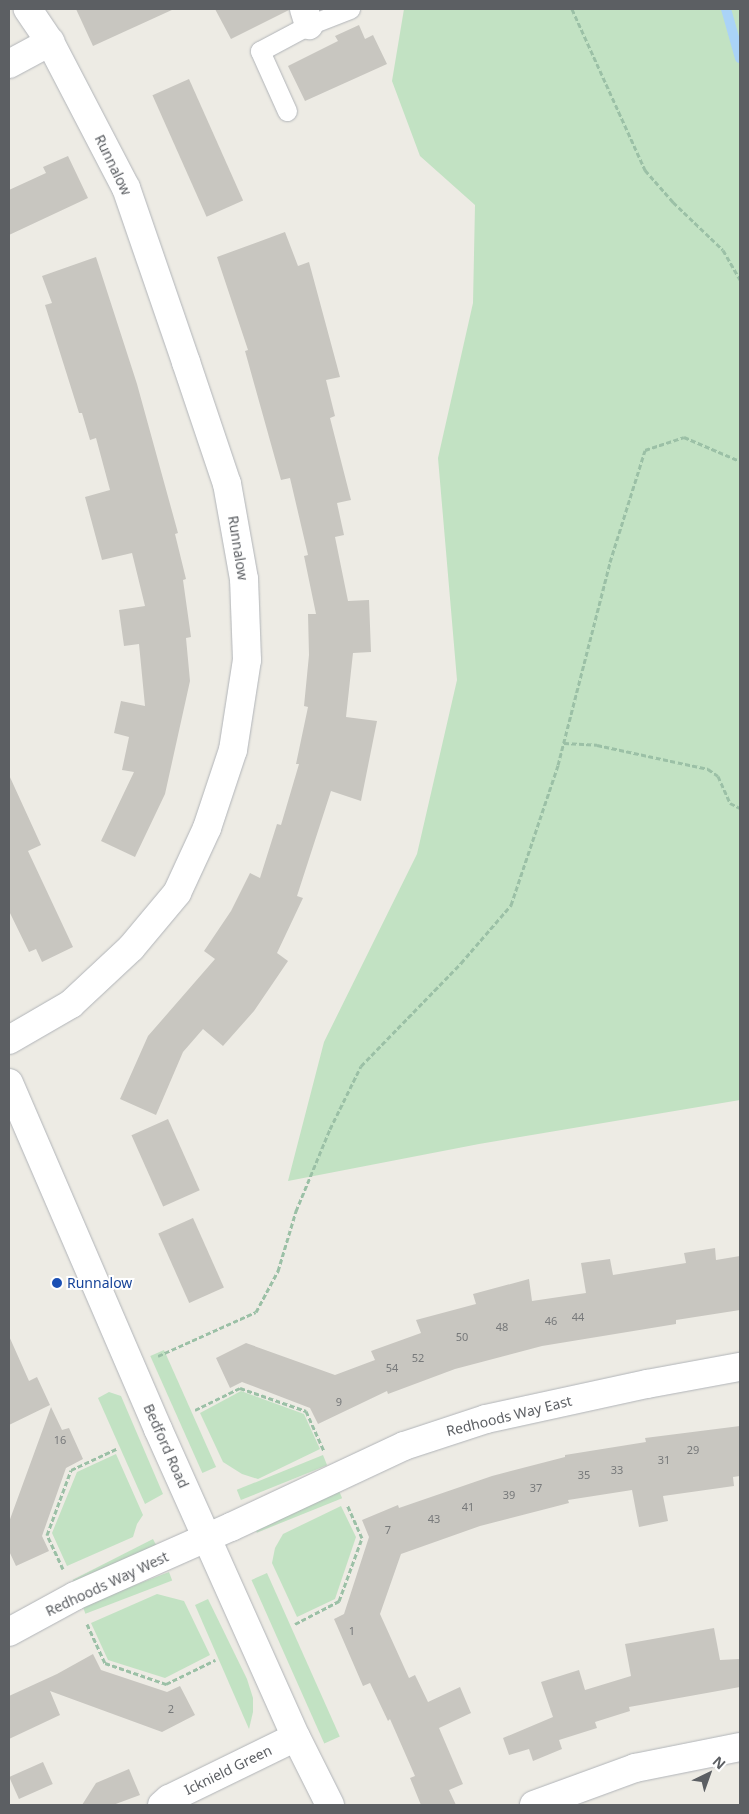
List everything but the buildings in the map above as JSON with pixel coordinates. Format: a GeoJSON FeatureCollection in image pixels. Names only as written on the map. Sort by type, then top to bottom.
{"type":"FeatureCollection","features":[{"type":"Feature","properties":{"kind":"street","name":"Runnalow"},"geometry":{"type":"LineString","coordinates":[[9,1040],[71,1004],[131,948],[177,893],[207,828],[233,750],[247,660],[244,579],[227,484],[126,188],[50,42],[28,9]]}},
{"type":"Feature","properties":{"kind":"street"},"geometry":{"type":"LineString","coordinates":[[9,64],[50,42]]}},
{"type":"Feature","properties":{"kind":"street","name":"Bedford Road"},"geometry":{"type":"LineString","coordinates":[[9,1083],[207,1538],[296,1737],[330,1805]]}},
{"type":"Feature","properties":{"kind":"street","name":"Redhoods Way East"},"geometry":{"type":"LineString","coordinates":[[207,1538],[404,1446],[486,1419],[647,1384],[740,1367]]}},
{"type":"Feature","properties":{"kind":"street","name":"Redhoods Way West"},"geometry":{"type":"LineString","coordinates":[[9,1632],[75,1596],[207,1538]]}},
{"type":"Feature","properties":{"kind":"street","name":"Icknield Green"},"geometry":{"type":"LineString","coordinates":[[162,1805],[169,1799],[296,1737]]}},
{"type":"Feature","properties":{"kind":"street"},"geometry":{"type":"LineString","coordinates":[[534,1805],[635,1768],[740,1747]]}},
{"type":"Feature","properties":{"kind":"lane"},"geometry":{"type":"LineString","coordinates":[[287,111],[260,51],[306,17],[350,9]]}},
{"type":"Feature","properties":{"kind":"path"},"geometry":{"type":"LineString","coordinates":[[572,9],[645,170],[673,202],[724,250],[740,280]]}},
{"type":"Feature","properties":{"kind":"path"},"geometry":{"type":"LineString","coordinates":[[132,1368],[256,1312],[278,1271],[296,1211],[330,1129],[360,1066],[461,964],[511,905],[558,765],[610,562],[645,450],[684,437],[740,461]]}},
{"type":"Feature","properties":{"kind":"path"},"geometry":{"type":"LineString","coordinates":[[564,743],[597,746],[708,769],[718,776],[730,803],[740,808]]}},
{"type":"Feature","properties":{"kind":"path"},"geometry":{"type":"LineString","coordinates":[[195,1410],[240,1388],[306,1411],[324,1451]]}},
{"type":"Feature","properties":{"kind":"path"},"geometry":{"type":"LineString","coordinates":[[64,1572],[47,1535],[71,1470],[116,1448]]}},
{"type":"Feature","properties":{"kind":"path"},"geometry":{"type":"LineString","coordinates":[[295,1624],[340,1601],[362,1538],[345,1500]]}},
{"type":"Feature","properties":{"kind":"path"},"geometry":{"type":"LineString","coordinates":[[86,1622],[105,1664],[166,1684],[215,1660]]}},
{"type":"Feature","properties":{"kind":"green space"},"geometry":{"type":"Polygon","coordinates":[[[404,9],[740,9],[740,1100],[479,1144],[288,1181],[324,1042],[417,854],[457,680],[438,458],[473,303],[475,205],[420,156],[392,81],[404,9]]]}},
{"type":"Feature","properties":{"kind":"green space"},"geometry":{"type":"Polygon","coordinates":[[[164,1350],[216,1467],[202,1473],[150,1356],[164,1350]]]}},
{"type":"Feature","properties":{"kind":"green space"},"geometry":{"type":"Polygon","coordinates":[[[241,1391],[304,1414],[320,1449],[258,1479],[242,1474],[223,1462],[200,1413],[241,1391]]]}},
{"type":"Feature","properties":{"kind":"green space"},"geometry":{"type":"Polygon","coordinates":[[[109,1392],[121,1396],[163,1494],[145,1504],[98,1398],[109,1392]]]}},
{"type":"Feature","properties":{"kind":"green space"},"geometry":{"type":"Polygon","coordinates":[[[116,1454],[143,1515],[137,1524],[133,1537],[67,1566],[52,1533],[77,1472],[116,1454]]]}},
{"type":"Feature","properties":{"kind":"green space"},"geometry":{"type":"Polygon","coordinates":[[[323,1455],[327,1465],[241,1500],[237,1490],[323,1455]]]}},
{"type":"Feature","properties":{"kind":"green space"},"geometry":{"type":"Polygon","coordinates":[[[338,1488],[342,1498],[257,1533],[253,1522],[338,1488]]]}},
{"type":"Feature","properties":{"kind":"green space"},"geometry":{"type":"Polygon","coordinates":[[[341,1506],[356,1537],[335,1599],[297,1617],[272,1563],[275,1548],[283,1534],[341,1506]]]}},
{"type":"Feature","properties":{"kind":"green space"},"geometry":{"type":"Polygon","coordinates":[[[153,1539],[157,1547],[77,1588],[73,1580],[153,1539]]]}},
{"type":"Feature","properties":{"kind":"green space"},"geometry":{"type":"Polygon","coordinates":[[[169,1572],[172,1580],[85,1614],[82,1605],[169,1572]]]}},
{"type":"Feature","properties":{"kind":"green space"},"geometry":{"type":"Polygon","coordinates":[[[267,1573],[340,1737],[324,1743],[251,1580],[267,1573]]]}},
{"type":"Feature","properties":{"kind":"green space"},"geometry":{"type":"Polygon","coordinates":[[[157,1594],[184,1601],[210,1655],[165,1678],[108,1660],[91,1623],[157,1594]]]}},
{"type":"Feature","properties":{"kind":"green space"},"geometry":{"type":"Polygon","coordinates":[[[208,1599],[247,1679],[253,1698],[253,1712],[249,1729],[195,1605],[208,1599]]]}},
{"type":"Feature","properties":{"kind":"waterway"},"geometry":{"type":"LineString","coordinates":[[726,9],[740,58]]}},
{"type":"Feature","properties":{"kind":"place","name":"Runnalow"},"geometry":{"type":"Point","coordinates":[57,1283]}}]}
